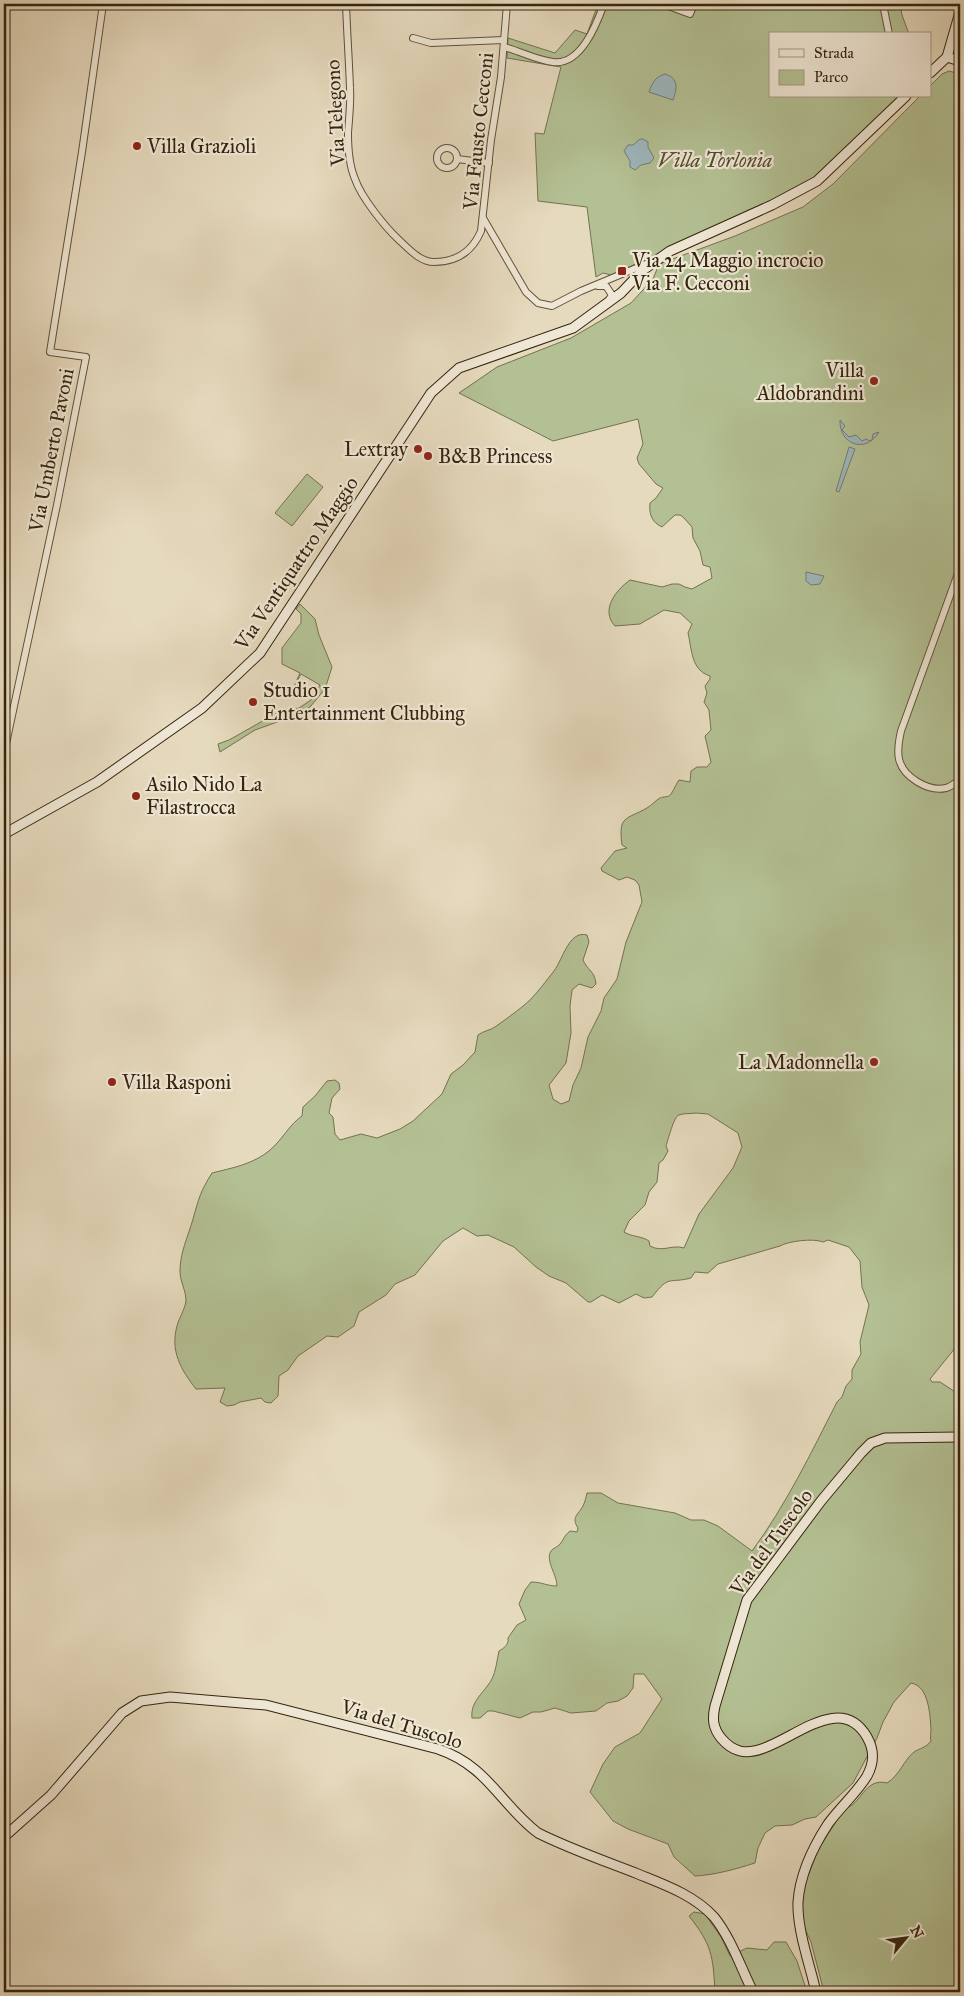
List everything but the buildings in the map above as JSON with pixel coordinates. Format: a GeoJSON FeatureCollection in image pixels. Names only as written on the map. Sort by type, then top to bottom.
{"type":"FeatureCollection","features":[{"type":"Feature","properties":{"kind":"street","name":"Via Umberto Pavoni"},"geometry":{"type":"LineString","coordinates":[[4,753],[57,505],[86,357],[50,352],[82,152],[103,4]]}},
{"type":"Feature","properties":{"kind":"street","name":"Via Telegono"},"geometry":{"type":"LineString","coordinates":[[346,4],[350,88],[349,149],[354,178],[358,185],[391,232],[417,256],[430,262],[443,262],[466,254],[476,244],[483,218]]}},
{"type":"Feature","properties":{"kind":"street","name":"Via Fausto Cecconi"},"geometry":{"type":"LineString","coordinates":[[507,4],[483,218],[526,292],[538,304],[552,306],[594,285],[659,259]]}},
{"type":"Feature","properties":{"kind":"street"},"geometry":{"type":"LineString","coordinates":[[413,38],[431,43],[504,44],[554,63],[570,57],[580,50],[592,36],[604,4]]}},
{"type":"Feature","properties":{"kind":"street"},"geometry":{"type":"LineString","coordinates":[[663,4],[690,14],[694,4]]}},
{"type":"Feature","properties":{"kind":"street"},"geometry":{"type":"LineString","coordinates":[[882,4],[889,32]]}},
{"type":"Feature","properties":{"kind":"street"},"geometry":{"type":"LineString","coordinates":[[932,71],[947,57],[960,12]]}},
{"type":"Feature","properties":{"kind":"street"},"geometry":{"type":"LineString","coordinates":[[947,57],[960,61]]}},
{"type":"Feature","properties":{"kind":"street","name":"Via Ventiquattro Maggio"},"geometry":{"type":"LineString","coordinates":[[4,834],[96,782],[202,708],[260,653],[431,393],[459,368],[573,328],[621,294],[643,270],[670,251],[772,205],[817,181],[904,98]]}},
{"type":"Feature","properties":{"kind":"street"},"geometry":{"type":"LineString","coordinates":[[456,159],[488,163]]}},
{"type":"Feature","properties":{"kind":"street"},"geometry":{"type":"LineString","coordinates":[[594,285],[606,286],[612,295],[604,306]]}},
{"type":"Feature","properties":{"kind":"street"},"geometry":{"type":"LineString","coordinates":[[960,568],[901,731],[898,745],[899,760],[906,773],[918,782],[932,788],[946,788],[960,780]]}},
{"type":"Feature","properties":{"kind":"street","name":"Via del Tuscolo"},"geometry":{"type":"LineString","coordinates":[[816,1992],[799,1919],[798,1902],[801,1886],[817,1842],[830,1822],[867,1776],[873,1757],[871,1745],[860,1727],[853,1722],[834,1718],[820,1721],[762,1747],[741,1752],[728,1745],[716,1732],[713,1722],[715,1706],[747,1600],[821,1501],[867,1446],[884,1438],[960,1437]]}},
{"type":"Feature","properties":{"kind":"street","name":"Via del Tuscolo"},"geometry":{"type":"LineString","coordinates":[[4,1837],[51,1795],[107,1728],[131,1706],[141,1701],[170,1697],[266,1704],[438,1749],[457,1756],[476,1769],[525,1823],[538,1833],[656,1881],[699,1903],[722,1929],[753,1992]]}},
{"type":"Feature","properties":{"kind":"green space","name":"Villa Torlonia"},"geometry":{"type":"Polygon","coordinates":[[[598,4],[900,4],[908,32],[769,32],[769,98],[897,98],[817,178],[767,205],[654,256],[611,275],[603,273],[596,277],[587,207],[538,201],[535,133],[544,134],[561,67],[507,58],[508,38],[555,53],[575,30],[587,34],[598,4]]]}},
{"type":"Feature","properties":{"kind":"green space"},"geometry":{"type":"Polygon","coordinates":[[[949,71],[960,74],[960,1342],[930,1379],[932,1382],[940,1382],[960,1395],[960,1992],[824,1992],[811,1942],[804,1927],[801,1900],[803,1888],[819,1848],[845,1808],[855,1802],[873,1784],[879,1782],[887,1783],[891,1780],[914,1752],[931,1741],[930,1716],[927,1702],[922,1689],[917,1685],[911,1683],[894,1702],[853,1783],[816,1817],[805,1819],[792,1825],[775,1826],[765,1833],[758,1848],[755,1863],[718,1873],[695,1876],[674,1857],[668,1844],[628,1829],[613,1821],[590,1792],[603,1764],[615,1747],[640,1733],[662,1699],[644,1674],[634,1674],[633,1688],[627,1696],[618,1701],[607,1703],[596,1711],[571,1713],[555,1708],[533,1712],[520,1718],[488,1711],[480,1718],[472,1718],[472,1712],[476,1702],[492,1679],[499,1651],[507,1644],[508,1638],[517,1625],[526,1620],[519,1604],[525,1590],[531,1582],[557,1586],[549,1559],[550,1555],[552,1550],[559,1545],[570,1531],[577,1532],[578,1528],[575,1519],[583,1506],[587,1493],[601,1493],[618,1503],[675,1513],[691,1520],[704,1520],[718,1526],[752,1551],[798,1478],[837,1402],[852,1379],[852,1370],[861,1354],[860,1342],[869,1305],[862,1287],[860,1261],[849,1247],[828,1240],[823,1242],[808,1240],[789,1243],[718,1264],[708,1273],[695,1272],[691,1278],[666,1282],[652,1297],[644,1298],[636,1294],[619,1303],[602,1295],[588,1302],[566,1283],[549,1276],[536,1267],[514,1247],[488,1235],[477,1236],[463,1228],[443,1241],[415,1275],[395,1284],[386,1295],[359,1312],[354,1326],[338,1337],[327,1336],[298,1356],[288,1370],[279,1376],[278,1396],[271,1403],[265,1402],[261,1398],[227,1406],[220,1402],[225,1388],[196,1389],[178,1360],[175,1335],[186,1301],[180,1275],[181,1257],[200,1195],[212,1173],[250,1162],[264,1155],[302,1116],[303,1107],[327,1081],[335,1080],[339,1083],[340,1089],[332,1098],[329,1113],[333,1117],[335,1134],[340,1140],[361,1134],[377,1138],[400,1129],[413,1121],[442,1094],[451,1074],[475,1052],[478,1035],[495,1027],[529,1001],[554,971],[571,941],[581,935],[587,935],[589,942],[583,960],[593,973],[596,984],[592,988],[579,984],[572,990],[570,1006],[571,1033],[566,1063],[549,1085],[553,1099],[561,1104],[569,1101],[573,1085],[581,1068],[588,1037],[601,1011],[604,998],[617,979],[626,942],[642,902],[639,885],[635,880],[627,877],[619,880],[602,871],[601,868],[615,851],[627,848],[622,845],[621,835],[621,828],[625,820],[647,808],[660,798],[670,795],[679,780],[690,782],[691,771],[697,767],[707,767],[711,762],[705,736],[711,730],[709,710],[704,702],[707,693],[705,686],[710,676],[699,669],[693,659],[688,633],[692,624],[680,613],[664,610],[640,624],[615,626],[609,613],[609,607],[615,595],[630,580],[662,587],[679,584],[692,589],[712,578],[710,567],[703,565],[700,551],[693,538],[692,527],[683,517],[675,515],[662,527],[655,523],[652,517],[650,503],[663,488],[656,484],[639,464],[637,458],[643,444],[638,419],[553,441],[459,393],[497,367],[571,338],[631,303],[653,279],[659,264],[735,236],[803,207],[833,184],[918,98],[932,98],[932,84],[942,74],[949,71]],[[696,1113],[677,1116],[666,1146],[668,1151],[659,1163],[657,1182],[649,1192],[645,1205],[629,1221],[624,1232],[646,1239],[649,1241],[650,1246],[655,1248],[684,1248],[699,1214],[733,1168],[742,1147],[738,1133],[708,1114],[696,1113]]]}},
{"type":"Feature","properties":{"kind":"green space"},"geometry":{"type":"Polygon","coordinates":[[[307,474],[323,487],[292,526],[275,513],[307,474]]]}},
{"type":"Feature","properties":{"kind":"green space"},"geometry":{"type":"Polygon","coordinates":[[[300,604],[315,619],[319,635],[332,667],[325,689],[310,707],[294,716],[255,730],[220,752],[218,744],[229,740],[275,714],[299,708],[311,700],[320,685],[301,674],[296,687],[299,695],[296,694],[295,684],[300,673],[282,664],[282,648],[301,623],[301,614],[296,609],[300,604]]]}},
{"type":"Feature","properties":{"kind":"green space"},"geometry":{"type":"Polygon","coordinates":[[[694,1912],[705,1914],[721,1937],[730,1956],[747,1948],[767,1950],[774,1942],[786,1942],[797,1961],[807,1992],[715,1992],[710,1951],[697,1926],[689,1916],[694,1912]]]}},
{"type":"Feature","properties":{"kind":"water"},"geometry":{"type":"Polygon","coordinates":[[[665,74],[673,78],[676,84],[673,100],[649,92],[654,81],[665,74]]]}},
{"type":"Feature","properties":{"kind":"water"},"geometry":{"type":"Polygon","coordinates":[[[640,139],[648,142],[648,147],[654,158],[650,163],[641,165],[635,170],[630,167],[630,161],[624,151],[628,145],[633,145],[640,139]]]}},
{"type":"Feature","properties":{"kind":"water"},"geometry":{"type":"Polygon","coordinates":[[[840,420],[845,426],[842,430],[849,437],[856,435],[862,441],[866,439],[871,441],[854,444],[848,441],[841,429],[840,420]]]}},
{"type":"Feature","properties":{"kind":"water"},"geometry":{"type":"Polygon","coordinates":[[[879,432],[874,439],[872,440],[873,434],[879,432]]]}},
{"type":"Feature","properties":{"kind":"water"},"geometry":{"type":"Polygon","coordinates":[[[849,447],[855,449],[839,492],[836,491],[849,447]]]}},
{"type":"Feature","properties":{"kind":"water"},"geometry":{"type":"Polygon","coordinates":[[[806,572],[824,576],[820,584],[811,585],[806,581],[806,572]]]}},
{"type":"Feature","properties":{"kind":"place","name":"Villa Grazioli"},"geometry":{"type":"Point","coordinates":[137,146]}},
{"type":"Feature","properties":{"kind":"place","name":"Via 24 Maggio incrocio Via F. Cecconi"},"geometry":{"type":"Point","coordinates":[622,271]}},
{"type":"Feature","properties":{"kind":"place","name":"Villa Aldobrandini"},"geometry":{"type":"Point","coordinates":[874,381]}},
{"type":"Feature","properties":{"kind":"place","name":"Lextray"},"geometry":{"type":"Point","coordinates":[418,449]}},
{"type":"Feature","properties":{"kind":"place","name":"B&B Princess"},"geometry":{"type":"Point","coordinates":[428,456]}},
{"type":"Feature","properties":{"kind":"place","name":"Studio 1 Entertainment Clubbing"},"geometry":{"type":"Point","coordinates":[253,702]}},
{"type":"Feature","properties":{"kind":"place","name":"Asilo Nido La Filastrocca"},"geometry":{"type":"Point","coordinates":[136,796]}},
{"type":"Feature","properties":{"kind":"place","name":"La Madonnella"},"geometry":{"type":"Point","coordinates":[874,1062]}},
{"type":"Feature","properties":{"kind":"place","name":"Villa Rasponi"},"geometry":{"type":"Point","coordinates":[112,1082]}}]}
